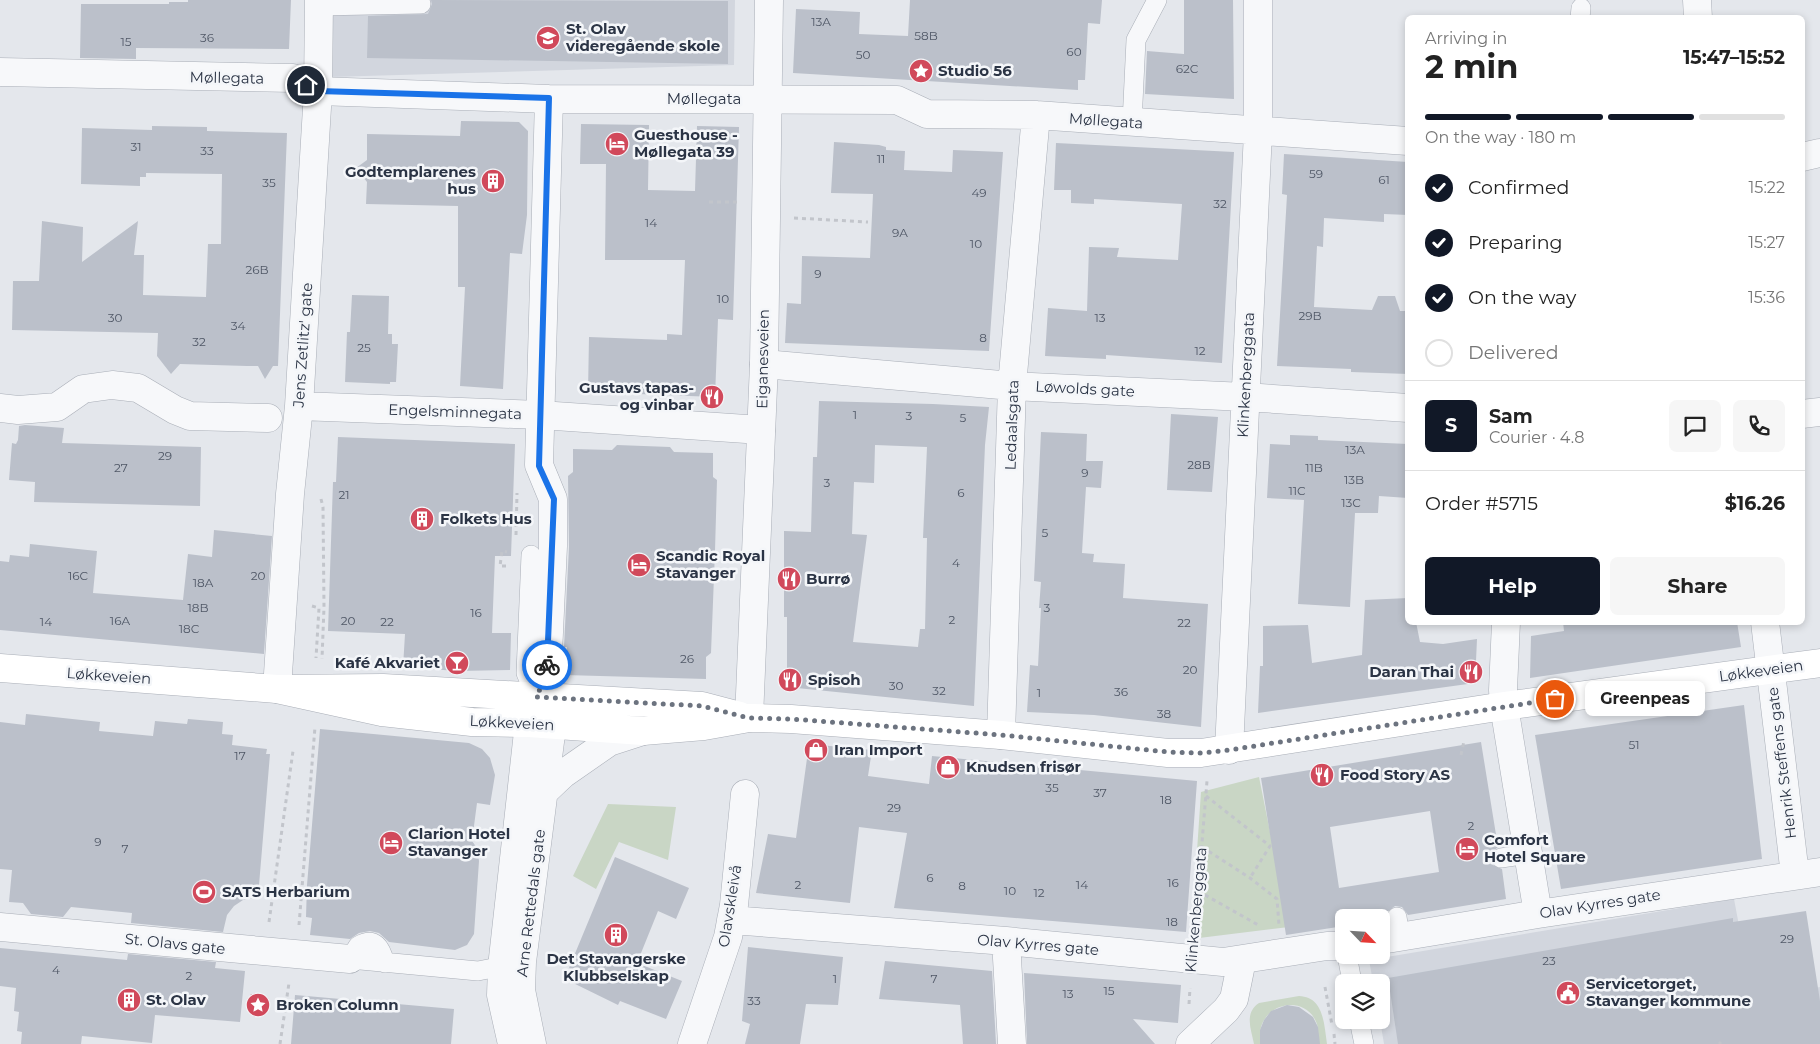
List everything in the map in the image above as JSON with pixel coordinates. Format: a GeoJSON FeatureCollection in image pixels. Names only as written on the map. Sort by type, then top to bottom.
{"type":"FeatureCollection","features":[{"type":"Feature","properties":{"kind":"main road","name":"Løkkeveien"},"geometry":{"type":"LineString","coordinates":[[277,689],[382,712],[472,722],[541,724],[643,731],[704,726],[749,718],[791,719],[1001,735],[1168,752],[1201,753],[1504,706],[1820,662]]}},
{"type":"Feature","properties":{"kind":"main road","name":"Løkkeveien"},"geometry":{"type":"LineString","coordinates":[[0,668],[277,689],[383,688],[702,706],[749,718]]}},
{"type":"Feature","properties":{"kind":"street","name":"Eiganesveien"},"geometry":{"type":"LineString","coordinates":[[749,718],[764,364],[769,0]]}},
{"type":"Feature","properties":{"kind":"street","name":"Klinkenberggata"},"geometry":{"type":"LineString","coordinates":[[1229,750],[1258,132],[1258,0]]}},
{"type":"Feature","properties":{"kind":"street"},"geometry":{"type":"LineString","coordinates":[[1696,0],[1698,15]]}},
{"type":"Feature","properties":{"kind":"street","name":"Jens Zetlitz' gate"},"geometry":{"type":"LineString","coordinates":[[277,689],[290,494],[299,406],[318,91],[319,3]]}},
{"type":"Feature","properties":{"kind":"street","name":"Møllegata"},"geometry":{"type":"LineString","coordinates":[[0,72],[294,78],[318,91],[549,98],[897,100],[927,114],[1036,116],[1405,141]]}},
{"type":"Feature","properties":{"kind":"street","name":"Arne Rettedals gate"},"geometry":{"type":"LineString","coordinates":[[512,1044],[501,995],[512,965],[545,791],[541,724],[536,697],[547,675],[542,551],[554,499],[539,466],[549,98]]}},
{"type":"Feature","properties":{"kind":"street","name":"Ledaalsgata"},"geometry":{"type":"LineString","coordinates":[[1001,735],[1012,386],[1036,116]]}},
{"type":"Feature","properties":{"kind":"street"},"geometry":{"type":"LineString","coordinates":[[1805,156],[1820,153]]}},
{"type":"Feature","properties":{"kind":"street","name":"Løwolds gate"},"geometry":{"type":"LineString","coordinates":[[764,364],[1012,386],[1245,397],[1405,408]]}},
{"type":"Feature","properties":{"kind":"street"},"geometry":{"type":"LineString","coordinates":[[0,408],[18,410],[57,407],[83,389],[112,384],[138,388],[175,410],[190,416],[268,418]]}},
{"type":"Feature","properties":{"kind":"street","name":"Engelsminnegata"},"geometry":{"type":"LineString","coordinates":[[299,406],[540,415],[761,430]]}},
{"type":"Feature","properties":{"kind":"street"},"geometry":{"type":"LineString","coordinates":[[1805,414],[1820,412]]}},
{"type":"Feature","properties":{"kind":"street"},"geometry":{"type":"LineString","coordinates":[[1506,625],[1504,706],[1538,914]]}},
{"type":"Feature","properties":{"kind":"street","name":"Henrik Steffens gate"},"geometry":{"type":"LineString","coordinates":[[1765,625],[1771,669],[1808,873]]}},
{"type":"Feature","properties":{"kind":"street","name":"Arne Rettedals gate"},"geometry":{"type":"LineString","coordinates":[[532,1044],[521,990],[512,965],[541,724]]}},
{"type":"Feature","properties":{"kind":"street"},"geometry":{"type":"LineString","coordinates":[[545,791],[563,774],[609,742],[643,731]]}},
{"type":"Feature","properties":{"kind":"street","name":"Olavskleivå"},"geometry":{"type":"LineString","coordinates":[[692,1044],[724,951],[731,920],[745,794]]}},
{"type":"Feature","properties":{"kind":"street","name":"Olav Kyrres gate"},"geometry":{"type":"LineString","coordinates":[[1393,931],[1538,914],[1808,873]]}},
{"type":"Feature","properties":{"kind":"street","name":"Olav Kyrres gate"},"geometry":{"type":"LineString","coordinates":[[731,920],[1006,941],[1223,962],[1242,960],[1282,945],[1331,946]]}},
{"type":"Feature","properties":{"kind":"street","name":"St. Olavs gate"},"geometry":{"type":"LineString","coordinates":[[0,927],[350,960]]}},
{"type":"Feature","properties":{"kind":"street"},"geometry":{"type":"LineString","coordinates":[[1006,941],[1012,1044]]}},
{"type":"Feature","properties":{"kind":"street"},"geometry":{"type":"LineString","coordinates":[[1190,1044],[1226,1010],[1234,999],[1242,960]]}},
{"type":"Feature","properties":{"kind":"lane"},"geometry":{"type":"LineString","coordinates":[[1132,123],[1136,40],[1157,0]]}},
{"type":"Feature","properties":{"kind":"lane"},"geometry":{"type":"LineString","coordinates":[[319,3],[421,4]]}},
{"type":"Feature","properties":{"kind":"lane"},"geometry":{"type":"LineString","coordinates":[[1500,858],[1528,854]]}},
{"type":"Feature","properties":{"kind":"lane"},"geometry":{"type":"LineString","coordinates":[[350,960],[358,946],[370,942],[378,944],[384,963],[478,971],[512,965]]}},
{"type":"Feature","properties":{"kind":"lane"},"geometry":{"type":"LineString","coordinates":[[1361,1029],[1364,1044]]}},
{"type":"Feature","properties":{"kind":"path"},"geometry":{"type":"LineString","coordinates":[[709,202],[742,202]]}},
{"type":"Feature","properties":{"kind":"path"},"geometry":{"type":"LineString","coordinates":[[788,217],[868,222]]}},
{"type":"Feature","properties":{"kind":"path"},"geometry":{"type":"LineString","coordinates":[[319,491],[323,507],[324,607],[322,658]]}},
{"type":"Feature","properties":{"kind":"path"},"geometry":{"type":"LineString","coordinates":[[304,603],[319,608],[316,658]]}},
{"type":"Feature","properties":{"kind":"path"},"geometry":{"type":"LineString","coordinates":[[280,1044],[296,956],[316,718]]}},
{"type":"Feature","properties":{"kind":"path"},"geometry":{"type":"LineString","coordinates":[[1461,755],[1463,745]]}},
{"type":"Feature","properties":{"kind":"path"},"geometry":{"type":"LineString","coordinates":[[264,953],[293,751]]}},
{"type":"Feature","properties":{"kind":"path","name":"Klinkenberggata"},"geometry":{"type":"LineString","coordinates":[[1188,1006],[1208,775]]}},
{"type":"Feature","properties":{"kind":"path"},"geometry":{"type":"LineString","coordinates":[[1206,795],[1270,846],[1250,878]]}},
{"type":"Feature","properties":{"kind":"path"},"geometry":{"type":"LineString","coordinates":[[1202,848],[1250,878],[1277,899],[1282,945]]}},
{"type":"Feature","properties":{"kind":"path"},"geometry":{"type":"LineString","coordinates":[[1198,891],[1282,945]]}},
{"type":"Feature","properties":{"kind":"path"},"geometry":{"type":"LineString","coordinates":[[1331,946],[1335,1044]]}},
{"type":"Feature","properties":{"kind":"shaded area","name":"St. Olav videregående skole"},"geometry":{"type":"Polygon","coordinates":[[[331,0],[735,0],[734,65],[330,77],[331,0]]]}},
{"type":"Feature","properties":{"kind":"shaded area","name":"Servicetorget, Stavanger kommune"},"geometry":{"type":"Polygon","coordinates":[[[1734,899],[1753,1000],[1820,987],[1820,1044],[1384,1044],[1382,1029],[1390,1029],[1390,974],[1372,974],[1370,964],[1390,964],[1390,956],[1734,899]]]}},
{"type":"Feature","properties":{"kind":"green space"},"geometry":{"type":"Polygon","coordinates":[[[1259,777],[1289,927],[1191,939],[1201,792],[1259,777]]]}},
{"type":"Feature","properties":{"kind":"green space"},"geometry":{"type":"Polygon","coordinates":[[[608,804],[676,807],[668,860],[619,842],[596,889],[573,876],[608,804]]]}},
{"type":"Feature","properties":{"kind":"green space"},"geometry":{"type":"Polygon","coordinates":[[[1299,996],[1314,1001],[1318,1006],[1323,1020],[1327,1044],[1317,1044],[1318,1026],[1311,1013],[1302,1007],[1292,1005],[1281,1007],[1264,1020],[1260,1031],[1261,1044],[1254,1044],[1250,1027],[1250,1016],[1254,1007],[1259,1003],[1299,996]]]}},
{"type":"Feature","properties":{"kind":"building"},"geometry":{"type":"Polygon","coordinates":[[[188,0],[291,0],[289,49],[136,48],[136,59],[80,58],[81,4],[169,4],[169,2],[188,2],[188,0]]]}},
{"type":"Feature","properties":{"kind":"building","name":"St. Olav videregående skole"},"geometry":{"type":"Polygon","coordinates":[[[431,0],[728,1],[728,64],[367,58],[368,16],[428,14],[432,4],[431,0]]]}},
{"type":"Feature","properties":{"kind":"building"},"geometry":{"type":"Polygon","coordinates":[[[910,0],[1102,0],[1100,24],[1088,23],[1085,80],[1078,80],[1078,90],[793,73],[796,9],[860,12],[859,34],[908,36],[910,0]]]}},
{"type":"Feature","properties":{"kind":"building"},"geometry":{"type":"Polygon","coordinates":[[[1184,0],[1233,0],[1234,99],[1145,94],[1147,51],[1184,54],[1184,0]]]}},
{"type":"Feature","properties":{"kind":"building"},"geometry":{"type":"Polygon","coordinates":[[[461,121],[519,122],[528,131],[527,215],[522,254],[510,253],[503,389],[460,386],[465,287],[458,287],[458,206],[366,204],[367,182],[356,168],[367,160],[367,134],[460,136],[461,121]]]}},
{"type":"Feature","properties":{"kind":"building"},"geometry":{"type":"Polygon","coordinates":[[[581,124],[649,125],[648,190],[695,191],[697,126],[739,127],[733,320],[718,319],[715,397],[588,392],[589,337],[667,340],[667,334],[682,335],[685,260],[605,260],[606,164],[580,164],[581,124]]]}},
{"type":"Feature","properties":{"kind":"building"},"geometry":{"type":"Polygon","coordinates":[[[152,126],[207,127],[207,131],[287,133],[278,366],[273,366],[265,379],[258,366],[180,364],[171,374],[157,356],[158,333],[12,330],[13,281],[39,281],[42,221],[83,227],[82,262],[138,221],[134,255],[144,255],[143,295],[206,297],[208,244],[221,244],[222,174],[146,173],[146,177],[140,177],[140,186],[81,184],[82,128],[152,130],[152,126]]]}},
{"type":"Feature","properties":{"kind":"building"},"geometry":{"type":"Polygon","coordinates":[[[834,142],[879,145],[886,147],[886,150],[905,151],[904,170],[952,172],[953,150],[1003,152],[989,351],[785,343],[787,303],[801,304],[802,256],[870,258],[873,194],[831,193],[834,142]]]}},
{"type":"Feature","properties":{"kind":"building"},"geometry":{"type":"Polygon","coordinates":[[[1056,143],[1234,152],[1222,363],[1106,355],[1106,359],[1045,356],[1048,308],[1087,311],[1089,247],[1119,248],[1117,257],[1178,260],[1182,204],[1094,199],[1094,204],[1071,203],[1071,190],[1054,190],[1056,143]]]}},
{"type":"Feature","properties":{"kind":"building"},"geometry":{"type":"Polygon","coordinates":[[[1284,154],[1405,162],[1405,215],[1384,214],[1384,222],[1324,218],[1323,247],[1317,246],[1314,307],[1372,310],[1378,296],[1395,296],[1400,311],[1405,311],[1405,374],[1351,372],[1351,369],[1277,366],[1287,195],[1282,194],[1284,154]]]}},
{"type":"Feature","properties":{"kind":"building"},"geometry":{"type":"Polygon","coordinates":[[[352,295],[389,296],[388,334],[392,334],[392,344],[398,344],[396,382],[390,382],[390,384],[345,382],[347,332],[350,332],[352,295]]]}},
{"type":"Feature","properties":{"kind":"building"},"geometry":{"type":"Polygon","coordinates":[[[819,401],[989,407],[985,445],[974,706],[787,687],[787,617],[784,617],[784,531],[811,532],[813,457],[817,457],[819,401]],[[875,445],[874,483],[854,482],[852,534],[867,535],[853,642],[918,647],[920,629],[925,629],[927,538],[923,538],[927,447],[875,445]]]}},
{"type":"Feature","properties":{"kind":"building"},"geometry":{"type":"Polygon","coordinates":[[[1171,414],[1218,417],[1212,492],[1167,490],[1171,414]]]}},
{"type":"Feature","properties":{"kind":"building"},"geometry":{"type":"Polygon","coordinates":[[[19,426],[64,428],[62,443],[201,447],[200,506],[34,502],[35,482],[9,480],[12,443],[16,444],[18,440],[19,426]]]}},
{"type":"Feature","properties":{"kind":"building"},"geometry":{"type":"Polygon","coordinates":[[[1041,432],[1087,434],[1086,461],[1103,461],[1101,488],[1086,487],[1082,553],[1094,554],[1093,562],[1125,564],[1123,598],[1208,604],[1201,727],[1094,715],[1027,712],[1030,665],[1038,666],[1041,608],[1039,608],[1041,582],[1034,581],[1041,432]]]}},
{"type":"Feature","properties":{"kind":"building"},"geometry":{"type":"Polygon","coordinates":[[[1290,435],[1318,436],[1318,440],[1405,444],[1405,498],[1379,496],[1378,513],[1355,513],[1350,607],[1298,604],[1304,500],[1267,498],[1270,444],[1290,445],[1290,435]]]}},
{"type":"Feature","properties":{"kind":"building","name":"Folkets Hus"},"geometry":{"type":"Polygon","coordinates":[[[338,437],[515,444],[511,556],[495,556],[492,633],[511,633],[510,670],[457,671],[403,667],[405,634],[328,631],[333,482],[336,482],[338,437]]]}},
{"type":"Feature","properties":{"kind":"building","name":"Scandic Royal Stavanger"},"geometry":{"type":"Polygon","coordinates":[[[617,445],[670,447],[674,452],[713,453],[713,477],[717,480],[715,551],[711,653],[706,657],[706,679],[565,675],[567,647],[564,647],[569,547],[568,476],[573,472],[573,449],[612,450],[617,445]]]}},
{"type":"Feature","properties":{"kind":"building"},"geometry":{"type":"Polygon","coordinates":[[[214,530],[272,536],[264,654],[0,630],[0,561],[9,562],[10,555],[29,557],[30,544],[97,551],[93,593],[183,600],[188,554],[212,557],[214,530]]]}},
{"type":"Feature","properties":{"kind":"building"},"geometry":{"type":"Polygon","coordinates":[[[1405,598],[1405,625],[1417,625],[1420,642],[1443,644],[1477,639],[1475,683],[1258,713],[1260,666],[1263,666],[1263,626],[1308,625],[1312,663],[1362,655],[1365,600],[1405,598]]]}},
{"type":"Feature","properties":{"kind":"building"},"geometry":{"type":"Polygon","coordinates":[[[1563,625],[1737,625],[1741,647],[1530,678],[1531,636],[1564,631],[1563,625]]]}},
{"type":"Feature","properties":{"kind":"building"},"geometry":{"type":"Polygon","coordinates":[[[1744,705],[1762,859],[1561,889],[1535,735],[1744,705]]]}},
{"type":"Feature","properties":{"kind":"building"},"geometry":{"type":"Polygon","coordinates":[[[26,714],[100,722],[99,731],[153,736],[155,721],[187,724],[188,719],[223,722],[222,734],[233,735],[232,745],[267,749],[266,754],[270,754],[258,897],[243,900],[234,906],[227,915],[223,932],[131,923],[132,913],[71,907],[63,917],[31,914],[23,903],[9,902],[12,870],[0,869],[0,722],[25,725],[26,714]]]}},
{"type":"Feature","properties":{"kind":"building"},"geometry":{"type":"Polygon","coordinates":[[[320,729],[469,743],[482,749],[490,758],[495,775],[490,805],[477,803],[472,841],[477,848],[479,861],[474,934],[467,945],[455,950],[389,942],[379,933],[370,931],[359,933],[350,939],[310,935],[312,918],[306,917],[307,885],[320,729]]]}},
{"type":"Feature","properties":{"kind":"building","name":"Comfort Hotel Square"},"geometry":{"type":"Polygon","coordinates":[[[1481,742],[1498,847],[1491,853],[1490,860],[1493,865],[1502,869],[1506,899],[1408,915],[1402,907],[1395,906],[1390,910],[1335,909],[1335,927],[1286,935],[1261,778],[1481,742]],[[1430,811],[1330,827],[1339,888],[1439,872],[1430,811]]]}},
{"type":"Feature","properties":{"kind":"building"},"geometry":{"type":"Polygon","coordinates":[[[809,744],[872,750],[868,776],[929,784],[932,756],[1197,781],[1186,932],[894,908],[907,833],[859,827],[850,903],[756,893],[768,834],[796,838],[809,744]]]}},
{"type":"Feature","properties":{"kind":"building","name":"Det Stavangerske Klubbselskap"},"geometry":{"type":"Polygon","coordinates":[[[615,857],[689,888],[676,919],[658,911],[637,963],[682,981],[666,1019],[620,1001],[618,1005],[567,980],[572,969],[569,968],[615,857]]]}},
{"type":"Feature","properties":{"kind":"building","name":"Servicetorget, Stavanger kommune"},"geometry":{"type":"Polygon","coordinates":[[[1806,911],[1820,1001],[1820,1044],[1398,1044],[1390,991],[1390,978],[1733,918],[1733,922],[1806,911]]]}},
{"type":"Feature","properties":{"kind":"building"},"geometry":{"type":"Polygon","coordinates":[[[748,947],[843,957],[838,1005],[806,1004],[800,1044],[745,1044],[750,1024],[742,1021],[748,947]]]}},
{"type":"Feature","properties":{"kind":"building","name":"St. Olav"},"geometry":{"type":"Polygon","coordinates":[[[0,948],[127,960],[128,954],[216,962],[215,968],[245,971],[240,1022],[155,1015],[152,1043],[82,1036],[81,1044],[21,1044],[22,1032],[17,1031],[19,1012],[14,1011],[16,988],[0,986],[0,948]]]}},
{"type":"Feature","properties":{"kind":"building"},"geometry":{"type":"Polygon","coordinates":[[[885,961],[992,971],[996,1044],[963,1044],[960,1005],[879,999],[885,961]]]}},
{"type":"Feature","properties":{"kind":"building"},"geometry":{"type":"Polygon","coordinates":[[[1024,973],[1181,985],[1178,1023],[1133,1019],[1155,1044],[1027,1044],[1024,973]]]}},
{"type":"Feature","properties":{"kind":"building"},"geometry":{"type":"Polygon","coordinates":[[[295,995],[454,1009],[451,1044],[291,1044],[295,995]]]}},
{"type":"Feature","properties":{"kind":"building"},"geometry":{"type":"Polygon","coordinates":[[[1287,1005],[1299,1007],[1313,1017],[1318,1027],[1320,1044],[1260,1044],[1260,1030],[1264,1020],[1271,1011],[1287,1005]]]}},
{"type":"Feature","properties":{"kind":"way so far"},"geometry":{"type":"LineString","coordinates":[[547,665],[547,675],[536,697],[702,706],[749,718],[791,719],[1001,735],[1184,753],[1229,750],[1555,699]]}},
{"type":"Feature","properties":{"kind":"place","name":"St. Olav videregående skole"},"geometry":{"type":"Point","coordinates":[548,38]}},
{"type":"Feature","properties":{"kind":"place","name":"Studio 56"},"geometry":{"type":"Point","coordinates":[921,71]}},
{"type":"Feature","properties":{"kind":"place","name":"Guesthouse - Møllegata 39"},"geometry":{"type":"Point","coordinates":[617,144]}},
{"type":"Feature","properties":{"kind":"place","name":"Godtemplarenes hus"},"geometry":{"type":"Point","coordinates":[493,181]}},
{"type":"Feature","properties":{"kind":"place","name":"Gustavs tapas- og vinbar"},"geometry":{"type":"Point","coordinates":[712,397]}},
{"type":"Feature","properties":{"kind":"place","name":"Folkets Hus"},"geometry":{"type":"Point","coordinates":[422,519]}},
{"type":"Feature","properties":{"kind":"place","name":"Scandic Royal Stavanger"},"geometry":{"type":"Point","coordinates":[639,565]}},
{"type":"Feature","properties":{"kind":"place","name":"Burrø"},"geometry":{"type":"Point","coordinates":[789,579]}},
{"type":"Feature","properties":{"kind":"place","name":"Kafé Akvariet"},"geometry":{"type":"Point","coordinates":[457,663]}},
{"type":"Feature","properties":{"kind":"place","name":"Daran Thai"},"geometry":{"type":"Point","coordinates":[1471,672]}},
{"type":"Feature","properties":{"kind":"place","name":"Spisoh"},"geometry":{"type":"Point","coordinates":[790,680]}},
{"type":"Feature","properties":{"kind":"place","name":"Greenpeas"},"geometry":{"type":"Point","coordinates":[1555,699]}},
{"type":"Feature","properties":{"kind":"place","name":"Iran Import"},"geometry":{"type":"Point","coordinates":[816,750]}},
{"type":"Feature","properties":{"kind":"place","name":"Knudsen frisør"},"geometry":{"type":"Point","coordinates":[948,767]}},
{"type":"Feature","properties":{"kind":"place","name":"Food Story AS"},"geometry":{"type":"Point","coordinates":[1322,775]}},
{"type":"Feature","properties":{"kind":"place","name":"Clarion Hotel Stavanger"},"geometry":{"type":"Point","coordinates":[391,843]}},
{"type":"Feature","properties":{"kind":"place","name":"Comfort Hotel Square"},"geometry":{"type":"Point","coordinates":[1467,849]}},
{"type":"Feature","properties":{"kind":"place","name":"SATS Herbarium"},"geometry":{"type":"Point","coordinates":[204,892]}},
{"type":"Feature","properties":{"kind":"place","name":"Det Stavangerske Klubbselskap"},"geometry":{"type":"Point","coordinates":[616,935]}},
{"type":"Feature","properties":{"kind":"place","name":"Servicetorget, Stavanger kommune"},"geometry":{"type":"Point","coordinates":[1568,993]}},
{"type":"Feature","properties":{"kind":"place","name":"St. Olav"},"geometry":{"type":"Point","coordinates":[129,1000]}},
{"type":"Feature","properties":{"kind":"place","name":"Broken Column"},"geometry":{"type":"Point","coordinates":[258,1005]}},
{"type":"Feature","properties":{"kind":"route"},"geometry":{"type":"LineString","coordinates":[[306,85],[318,91],[549,98],[539,466],[554,499],[547,665]]}}]}
